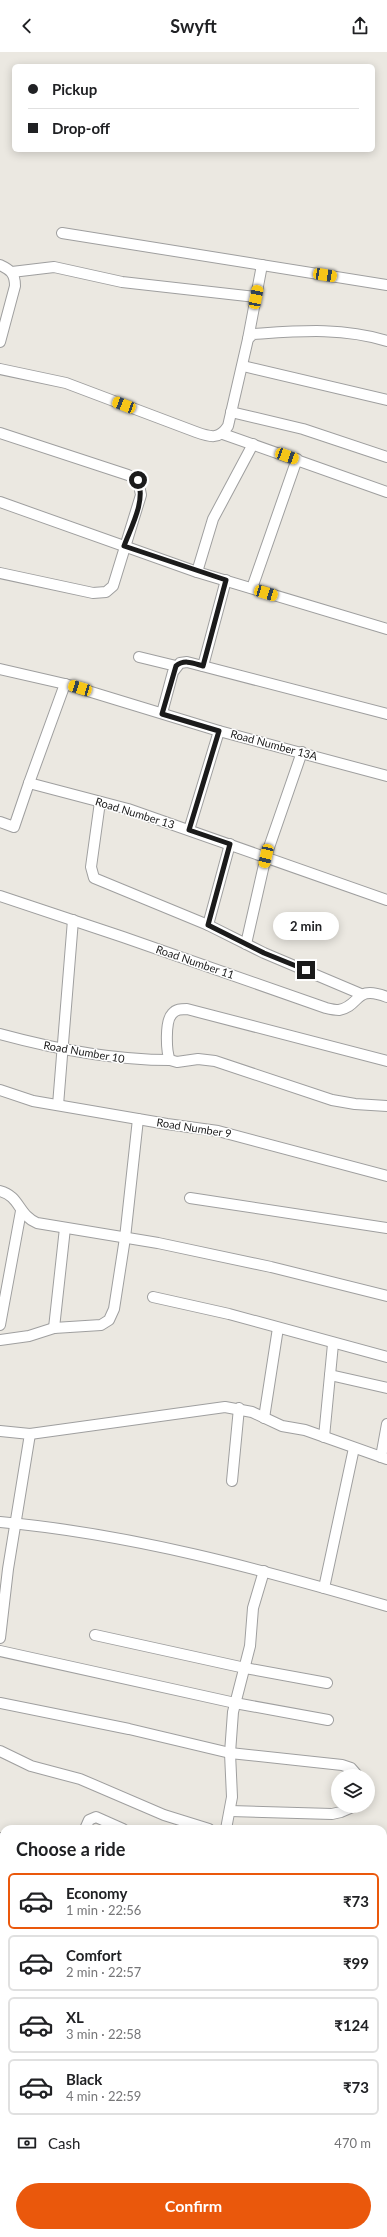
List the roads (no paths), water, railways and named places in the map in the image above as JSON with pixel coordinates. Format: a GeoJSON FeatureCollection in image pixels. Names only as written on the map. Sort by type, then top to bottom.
{"type":"FeatureCollection","features":[{"type":"Feature","properties":{"kind":"street"},"geometry":{"type":"LineString","coordinates":[[62,233],[387,285]]}},
{"type":"Feature","properties":{"kind":"street"},"geometry":{"type":"LineString","coordinates":[[0,265],[12,272],[15,277],[15,286],[0,342]]}},
{"type":"Feature","properties":{"kind":"street"},"geometry":{"type":"LineString","coordinates":[[0,369],[66,383],[196,432],[217,437],[223,434],[228,426],[232,412],[243,366],[262,265]]}},
{"type":"Feature","properties":{"kind":"street"},"geometry":{"type":"LineString","coordinates":[[12,272],[54,267],[122,282],[256,297]]}},
{"type":"Feature","properties":{"kind":"street"},"geometry":{"type":"LineString","coordinates":[[248,339],[253,334],[341,331],[366,334],[387,341]]}},
{"type":"Feature","properties":{"kind":"street"},"geometry":{"type":"LineString","coordinates":[[243,366],[387,400]]}},
{"type":"Feature","properties":{"kind":"street"},"geometry":{"type":"LineString","coordinates":[[232,412],[303,429],[387,457]]}},
{"type":"Feature","properties":{"kind":"street"},"geometry":{"type":"LineString","coordinates":[[0,433],[128,475],[138,480],[141,495],[140,503],[124,546],[113,586],[110,590],[101,594],[0,573]]}},
{"type":"Feature","properties":{"kind":"street"},"geometry":{"type":"LineString","coordinates":[[223,434],[387,492]]}},
{"type":"Feature","properties":{"kind":"street"},"geometry":{"type":"LineString","coordinates":[[197,572],[213,520],[253,444]]}},
{"type":"Feature","properties":{"kind":"street"},"geometry":{"type":"LineString","coordinates":[[252,588],[296,459]]}},
{"type":"Feature","properties":{"kind":"street"},"geometry":{"type":"LineString","coordinates":[[0,502],[197,572],[387,629]]}},
{"type":"Feature","properties":{"kind":"street"},"geometry":{"type":"LineString","coordinates":[[203,666],[226,580]]}},
{"type":"Feature","properties":{"kind":"street"},"geometry":{"type":"LineString","coordinates":[[139,657],[176,666]]}},
{"type":"Feature","properties":{"kind":"street"},"geometry":{"type":"LineString","coordinates":[[162,714],[176,666],[180,663],[187,662],[387,714]]}},
{"type":"Feature","properties":{"kind":"street","name":"Road Number 13A"},"geometry":{"type":"LineString","coordinates":[[0,669],[65,684],[219,731],[387,776]]}},
{"type":"Feature","properties":{"kind":"street"},"geometry":{"type":"LineString","coordinates":[[0,822],[14,827],[65,684]]}},
{"type":"Feature","properties":{"kind":"street"},"geometry":{"type":"LineString","coordinates":[[189,830],[219,731]]}},
{"type":"Feature","properties":{"kind":"street"},"geometry":{"type":"LineString","coordinates":[[246,944],[266,856],[302,752]]}},
{"type":"Feature","properties":{"kind":"street","name":"Road Number 13"},"geometry":{"type":"LineString","coordinates":[[29,783],[100,802],[189,830],[387,900]]}},
{"type":"Feature","properties":{"kind":"street"},"geometry":{"type":"LineString","coordinates":[[100,802],[92,867],[94,878],[208,925],[246,944],[362,994],[369,992],[387,996]]}},
{"type":"Feature","properties":{"kind":"street"},"geometry":{"type":"LineString","coordinates":[[208,925],[230,844]]}},
{"type":"Feature","properties":{"kind":"street","name":"Road Number 11"},"geometry":{"type":"LineString","coordinates":[[0,896],[326,1008],[339,1010],[362,994]]}},
{"type":"Feature","properties":{"kind":"street"},"geometry":{"type":"LineString","coordinates":[[58,1105],[64,1049],[65,1003],[73,920]]}},
{"type":"Feature","properties":{"kind":"street"},"geometry":{"type":"LineString","coordinates":[[170,1060],[167,1054],[168,1023],[171,1014],[177,1010],[187,1009],[387,1061]]}},
{"type":"Feature","properties":{"kind":"street","name":"Road Number 10"},"geometry":{"type":"LineString","coordinates":[[0,1034],[64,1049],[117,1058],[170,1060],[177,1062],[198,1059],[215,1061],[332,1100],[355,1104],[387,1106]]}},
{"type":"Feature","properties":{"kind":"street","name":"Road Number 9"},"geometry":{"type":"LineString","coordinates":[[0,1090],[33,1101],[138,1119],[218,1130],[387,1176]]}},
{"type":"Feature","properties":{"kind":"street"},"geometry":{"type":"LineString","coordinates":[[0,1340],[29,1336],[54,1328],[97,1326],[109,1320],[114,1309],[125,1238],[138,1119]]}},
{"type":"Feature","properties":{"kind":"street"},"geometry":{"type":"LineString","coordinates":[[0,1191],[15,1199],[21,1211],[28,1220],[37,1223],[271,1266],[387,1296]]}},
{"type":"Feature","properties":{"kind":"street"},"geometry":{"type":"LineString","coordinates":[[190,1198],[387,1228]]}},
{"type":"Feature","properties":{"kind":"street"},"geometry":{"type":"LineString","coordinates":[[0,1325],[21,1211]]}},
{"type":"Feature","properties":{"kind":"street"},"geometry":{"type":"LineString","coordinates":[[54,1328],[65,1228]]}},
{"type":"Feature","properties":{"kind":"street"},"geometry":{"type":"LineString","coordinates":[[153,1297],[387,1357]]}},
{"type":"Feature","properties":{"kind":"street"},"geometry":{"type":"LineString","coordinates":[[264,1418],[278,1328]]}},
{"type":"Feature","properties":{"kind":"street"},"geometry":{"type":"LineString","coordinates":[[324,1437],[333,1344]]}},
{"type":"Feature","properties":{"kind":"street"},"geometry":{"type":"LineString","coordinates":[[330,1375],[387,1388]]}},
{"type":"Feature","properties":{"kind":"street"},"geometry":{"type":"LineString","coordinates":[[0,1431],[30,1434],[210,1408],[239,1408],[282,1426],[324,1437],[384,1458],[387,1424]]}},
{"type":"Feature","properties":{"kind":"street"},"geometry":{"type":"LineString","coordinates":[[232,1481],[239,1408]]}},
{"type":"Feature","properties":{"kind":"street"},"geometry":{"type":"LineString","coordinates":[[0,1638],[8,1569],[17,1523],[30,1434]]}},
{"type":"Feature","properties":{"kind":"street"},"geometry":{"type":"LineString","coordinates":[[324,1588],[354,1448]]}},
{"type":"Feature","properties":{"kind":"street"},"geometry":{"type":"LineString","coordinates":[[0,1522],[17,1523],[99,1535],[182,1551],[264,1571],[387,1606]]}},
{"type":"Feature","properties":{"kind":"street"},"geometry":{"type":"LineString","coordinates":[[227,1825],[230,1811],[230,1753],[235,1703],[245,1668],[252,1634],[255,1599],[264,1571]]}},
{"type":"Feature","properties":{"kind":"street"},"geometry":{"type":"LineString","coordinates":[[95,1634],[245,1668],[327,1683]]}},
{"type":"Feature","properties":{"kind":"street"},"geometry":{"type":"LineString","coordinates":[[0,1652],[235,1703],[328,1720]]}},
{"type":"Feature","properties":{"kind":"street"},"geometry":{"type":"LineString","coordinates":[[0,1703],[129,1729],[230,1753],[342,1765],[352,1769]]}},
{"type":"Feature","properties":{"kind":"street"},"geometry":{"type":"LineString","coordinates":[[0,1751],[31,1766],[80,1779],[164,1815],[196,1825]]}},
{"type":"Feature","properties":{"kind":"street"},"geometry":{"type":"LineString","coordinates":[[230,1811],[337,1813]]}},
{"type":"Feature","properties":{"kind":"street"},"geometry":{"type":"LineString","coordinates":[[87,1825],[89,1820],[96,1817],[114,1825]]}}]}
